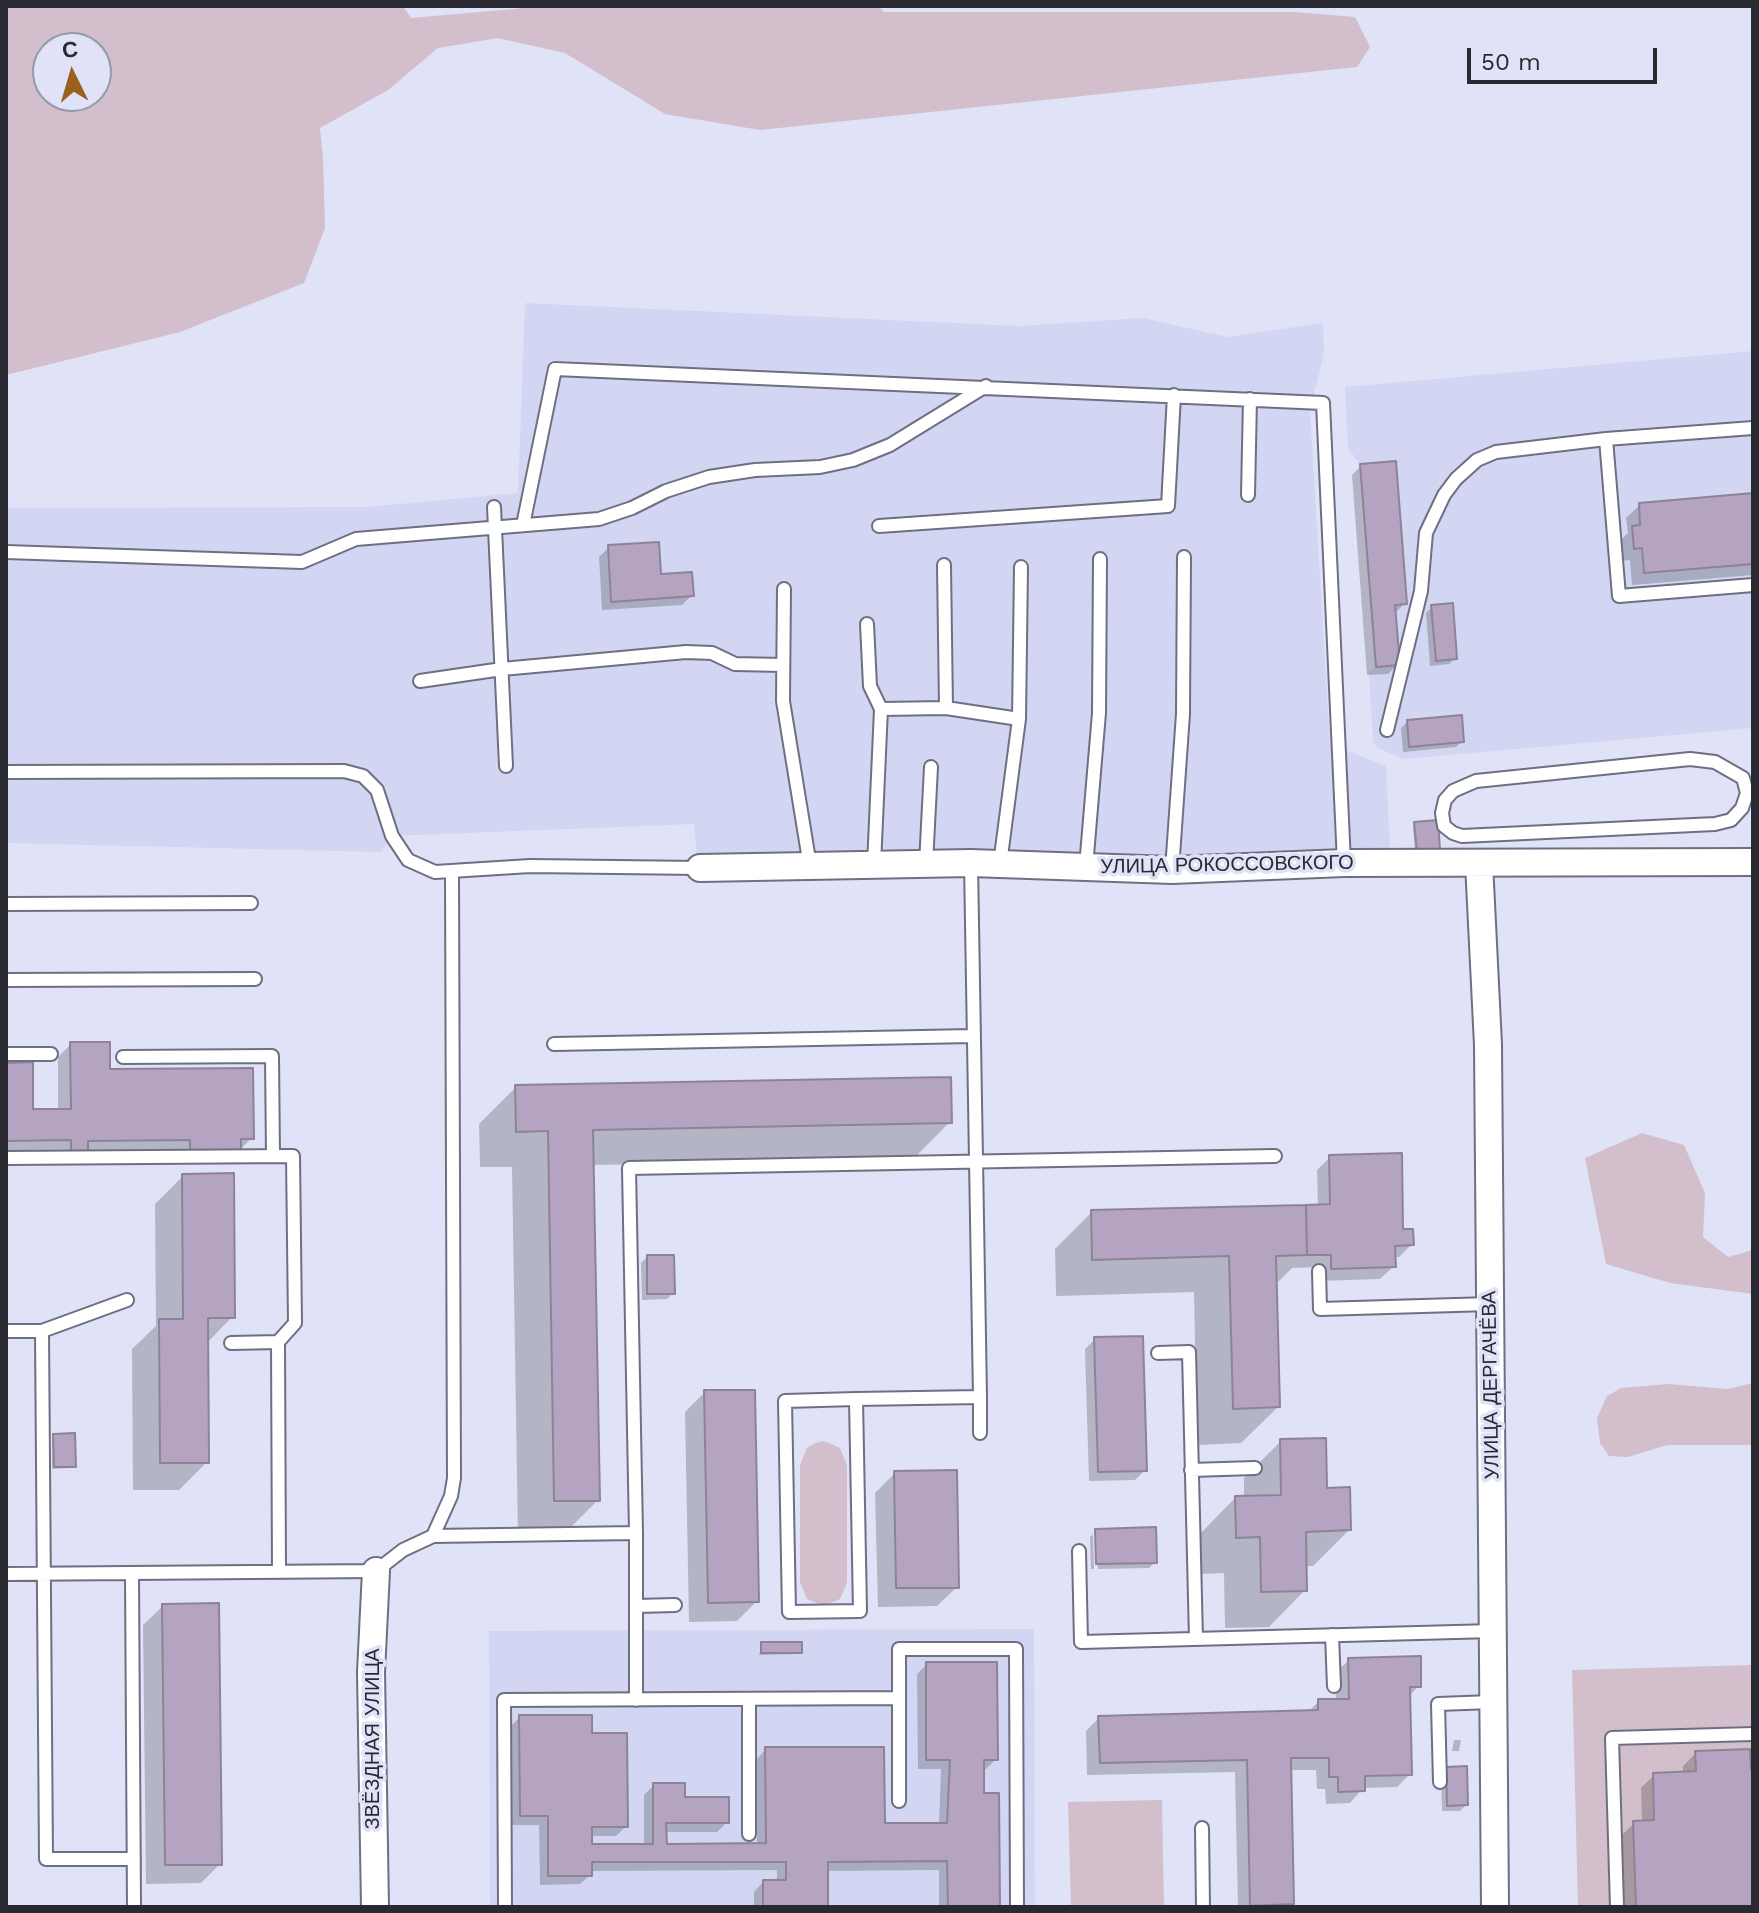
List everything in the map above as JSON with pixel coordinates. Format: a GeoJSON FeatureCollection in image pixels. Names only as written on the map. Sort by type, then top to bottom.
{"type":"FeatureCollection","features":[{"type":"Feature","properties":{"kind":"street","name":"УЛИЦА РОКОССОВСКОГО"},"geometry":{"type":"LineString","coordinates":[[700,868],[971,863],[1172,870],[1344,863],[1753,862]]}},
{"type":"Feature","properties":{"kind":"street","name":"УЛИЦА ДЕРГАЧЁВА"},"geometry":{"type":"LineString","coordinates":[[1471,863],[1488,1045],[1495,1907]]}},
{"type":"Feature","properties":{"kind":"street","name":"ЗВЁЗДНАЯ УЛИЦА"},"geometry":{"type":"LineString","coordinates":[[375,1907],[371,1672],[376,1571]]}},
{"type":"Feature","properties":{"kind":"lane"},"geometry":{"type":"LineString","coordinates":[[523,525],[555,369],[1323,403],[1344,863]]}},
{"type":"Feature","properties":{"kind":"lane"},"geometry":{"type":"LineString","coordinates":[[6,552],[302,562],[356,539],[599,519],[709,477],[755,470],[820,467],[853,460],[890,445],[986,386]]}},
{"type":"Feature","properties":{"kind":"lane"},"geometry":{"type":"LineString","coordinates":[[879,526],[1168,506],[1174,395]]}},
{"type":"Feature","properties":{"kind":"lane"},"geometry":{"type":"LineString","coordinates":[[1248,495],[1250,399]]}},
{"type":"Feature","properties":{"kind":"lane"},"geometry":{"type":"LineString","coordinates":[[1387,730],[1421,591],[1426,533],[1444,495],[1477,460],[1496,452],[1606,439],[1753,428]]}},
{"type":"Feature","properties":{"kind":"lane"},"geometry":{"type":"LineString","coordinates":[[1606,439],[1619,596],[1753,585]]}},
{"type":"Feature","properties":{"kind":"lane"},"geometry":{"type":"LineString","coordinates":[[494,507],[506,766]]}},
{"type":"Feature","properties":{"kind":"lane"},"geometry":{"type":"LineString","coordinates":[[1172,870],[1183,714],[1184,557]]}},
{"type":"Feature","properties":{"kind":"lane"},"geometry":{"type":"LineString","coordinates":[[1086,867],[1099,713],[1100,559]]}},
{"type":"Feature","properties":{"kind":"lane"},"geometry":{"type":"LineString","coordinates":[[944,565],[946,708]]}},
{"type":"Feature","properties":{"kind":"lane"},"geometry":{"type":"LineString","coordinates":[[1000,864],[1019,719],[1021,567]]}},
{"type":"Feature","properties":{"kind":"lane"},"geometry":{"type":"LineString","coordinates":[[784,589],[783,701],[810,866]]}},
{"type":"Feature","properties":{"kind":"lane"},"geometry":{"type":"LineString","coordinates":[[867,624],[870,686],[881,709],[874,865]]}},
{"type":"Feature","properties":{"kind":"lane"},"geometry":{"type":"LineString","coordinates":[[420,681],[502,669],[686,652],[712,653],[735,664],[783,665]]}},
{"type":"Feature","properties":{"kind":"lane"},"geometry":{"type":"LineString","coordinates":[[881,709],[946,708],[1019,719]]}},
{"type":"Feature","properties":{"kind":"lane"},"geometry":{"type":"LineString","coordinates":[[1731,820],[1742,808],[1747,793],[1743,778],[1715,762],[1690,759],[1476,781],[1453,791],[1445,800],[1442,813],[1444,826],[1462,836],[1715,824],[1731,820],[1753,814]]}},
{"type":"Feature","properties":{"kind":"lane"},"geometry":{"type":"LineString","coordinates":[[926,864],[931,767]]}},
{"type":"Feature","properties":{"kind":"lane"},"geometry":{"type":"LineString","coordinates":[[6,772],[344,771],[363,776],[377,790],[392,836],[408,860],[435,872],[530,866],[700,868]]}},
{"type":"Feature","properties":{"kind":"lane"},"geometry":{"type":"LineString","coordinates":[[1462,836],[1471,863]]}},
{"type":"Feature","properties":{"kind":"lane"},"geometry":{"type":"LineString","coordinates":[[971,863],[980,1433]]}},
{"type":"Feature","properties":{"kind":"lane"},"geometry":{"type":"LineString","coordinates":[[433,1536],[451,1496],[454,1478],[452,871]]}},
{"type":"Feature","properties":{"kind":"lane"},"geometry":{"type":"LineString","coordinates":[[6,904],[251,903]]}},
{"type":"Feature","properties":{"kind":"lane"},"geometry":{"type":"LineString","coordinates":[[6,980],[255,979]]}},
{"type":"Feature","properties":{"kind":"lane"},"geometry":{"type":"LineString","coordinates":[[554,1044],[973,1036]]}},
{"type":"Feature","properties":{"kind":"lane"},"geometry":{"type":"LineString","coordinates":[[6,1054],[51,1054]]}},
{"type":"Feature","properties":{"kind":"lane"},"geometry":{"type":"LineString","coordinates":[[123,1057],[272,1056],[273,1156]]}},
{"type":"Feature","properties":{"kind":"lane"},"geometry":{"type":"LineString","coordinates":[[6,1158],[293,1156],[295,1323],[278,1342],[279,1572]]}},
{"type":"Feature","properties":{"kind":"lane"},"geometry":{"type":"LineString","coordinates":[[636,1700],[629,1168],[1275,1156]]}},
{"type":"Feature","properties":{"kind":"lane"},"geometry":{"type":"LineString","coordinates":[[1319,1271],[1320,1309],[1490,1304]]}},
{"type":"Feature","properties":{"kind":"lane"},"geometry":{"type":"LineString","coordinates":[[6,1331],[42,1331],[127,1300]]}},
{"type":"Feature","properties":{"kind":"lane"},"geometry":{"type":"LineString","coordinates":[[42,1331],[46,1859],[134,1859]]}},
{"type":"Feature","properties":{"kind":"lane"},"geometry":{"type":"LineString","coordinates":[[231,1343],[278,1342]]}},
{"type":"Feature","properties":{"kind":"lane"},"geometry":{"type":"LineString","coordinates":[[1158,1353],[1189,1352],[1196,1639]]}},
{"type":"Feature","properties":{"kind":"lane"},"geometry":{"type":"LineString","coordinates":[[856,1399],[860,1611],[789,1612],[785,1401],[856,1399],[980,1397]]}},
{"type":"Feature","properties":{"kind":"lane"},"geometry":{"type":"LineString","coordinates":[[1191,1470],[1255,1468]]}},
{"type":"Feature","properties":{"kind":"lane"},"geometry":{"type":"LineString","coordinates":[[6,1574],[376,1571],[403,1550],[433,1536],[636,1533]]}},
{"type":"Feature","properties":{"kind":"lane"},"geometry":{"type":"LineString","coordinates":[[1079,1551],[1081,1642],[1493,1631]]}},
{"type":"Feature","properties":{"kind":"lane"},"geometry":{"type":"LineString","coordinates":[[132,1573],[134,1907]]}},
{"type":"Feature","properties":{"kind":"lane"},"geometry":{"type":"LineString","coordinates":[[636,1606],[675,1605]]}},
{"type":"Feature","properties":{"kind":"lane"},"geometry":{"type":"LineString","coordinates":[[1332,1635],[1334,1686]]}},
{"type":"Feature","properties":{"kind":"lane"},"geometry":{"type":"LineString","coordinates":[[899,1801],[899,1649],[1016,1649],[1017,1907]]}},
{"type":"Feature","properties":{"kind":"lane"},"geometry":{"type":"LineString","coordinates":[[505,1907],[504,1700],[899,1698]]}},
{"type":"Feature","properties":{"kind":"lane"},"geometry":{"type":"LineString","coordinates":[[749,1699],[749,1834]]}},
{"type":"Feature","properties":{"kind":"lane"},"geometry":{"type":"LineString","coordinates":[[1440,1782],[1438,1704],[1492,1702]]}},
{"type":"Feature","properties":{"kind":"lane"},"geometry":{"type":"LineString","coordinates":[[1617,1907],[1612,1738],[1753,1734]]}},
{"type":"Feature","properties":{"kind":"lane"},"geometry":{"type":"LineString","coordinates":[[1202,1828],[1203,1907]]}},
{"type":"Feature","properties":{"kind":"shaded area"},"geometry":{"type":"Polygon","coordinates":[[[6,6],[403,6],[411,18],[548,6],[878,6],[884,12],[1294,12],[1355,17],[1370,47],[1357,67],[760,130],[665,114],[565,53],[498,38],[438,48],[388,90],[320,128],[325,228],[304,283],[180,332],[6,375],[6,6]]]}},
{"type":"Feature","properties":{"kind":"shaded area"},"geometry":{"type":"Polygon","coordinates":[[[525,303],[1018,326],[1143,318],[1227,337],[1323,323],[1324,353],[1310,410],[1330,744],[1386,766],[1390,851],[1152,858],[697,860],[694,824],[392,836],[381,852],[6,843],[6,508],[367,507],[518,493],[525,303]]]}},
{"type":"Feature","properties":{"kind":"shaded area"},"geometry":{"type":"Polygon","coordinates":[[[1753,351],[1753,728],[1404,759],[1378,748],[1373,743],[1369,672],[1376,666],[1360,464],[1348,448],[1345,387],[1753,351]]]}},
{"type":"Feature","properties":{"kind":"shaded area"},"geometry":{"type":"Polygon","coordinates":[[[1642,1133],[1684,1145],[1705,1193],[1703,1237],[1728,1257],[1753,1250],[1753,1294],[1670,1283],[1606,1264],[1585,1158],[1642,1133]]]}},
{"type":"Feature","properties":{"kind":"shaded area"},"geometry":{"type":"Polygon","coordinates":[[[1753,1383],[1753,1445],[1667,1445],[1628,1457],[1609,1456],[1600,1443],[1597,1418],[1607,1396],[1621,1388],[1669,1384],[1727,1389],[1753,1383]]]}},
{"type":"Feature","properties":{"kind":"shaded area"},"geometry":{"type":"Polygon","coordinates":[[[824,1441],[840,1448],[847,1465],[847,1583],[840,1599],[824,1606],[807,1599],[800,1582],[800,1465],[807,1448],[824,1441]]]}},
{"type":"Feature","properties":{"kind":"shaded area"},"geometry":{"type":"Polygon","coordinates":[[[1034,1629],[1035,1907],[490,1907],[489,1631],[1034,1629]]]}},
{"type":"Feature","properties":{"kind":"shaded area"},"geometry":{"type":"Polygon","coordinates":[[[1753,1665],[1753,1907],[1578,1907],[1572,1670],[1753,1665]]]}},
{"type":"Feature","properties":{"kind":"shaded area"},"geometry":{"type":"Polygon","coordinates":[[[1162,1800],[1164,1907],[1071,1907],[1068,1802],[1162,1800]]]}},
{"type":"Feature","properties":{"kind":"building"},"geometry":{"type":"Polygon","coordinates":[[[1396,461],[1407,604],[1395,605],[1400,665],[1376,667],[1360,464],[1396,461]]]}},
{"type":"Feature","properties":{"kind":"building"},"geometry":{"type":"Polygon","coordinates":[[[1753,493],[1753,564],[1644,573],[1642,548],[1634,549],[1632,526],[1640,525],[1639,503],[1753,493]]]}},
{"type":"Feature","properties":{"kind":"building"},"geometry":{"type":"Polygon","coordinates":[[[659,542],[661,574],[692,572],[694,596],[611,602],[608,545],[659,542]]]}},
{"type":"Feature","properties":{"kind":"building"},"geometry":{"type":"Polygon","coordinates":[[[1453,603],[1457,659],[1436,661],[1431,605],[1453,603]]]}},
{"type":"Feature","properties":{"kind":"building"},"geometry":{"type":"Polygon","coordinates":[[[1462,715],[1464,742],[1409,747],[1407,720],[1462,715]]]}},
{"type":"Feature","properties":{"kind":"building"},"geometry":{"type":"Polygon","coordinates":[[[1438,820],[1440,850],[1417,852],[1414,822],[1438,820]]]}},
{"type":"Feature","properties":{"kind":"building"},"geometry":{"type":"Polygon","coordinates":[[[70,1042],[110,1042],[110,1069],[253,1068],[254,1139],[241,1139],[241,1151],[190,1151],[190,1140],[88,1141],[88,1152],[71,1152],[71,1140],[6,1141],[6,1063],[33,1062],[33,1109],[71,1109],[70,1042]]]}},
{"type":"Feature","properties":{"kind":"building"},"geometry":{"type":"Polygon","coordinates":[[[951,1077],[952,1123],[593,1130],[600,1501],[554,1501],[548,1131],[516,1132],[515,1085],[951,1077]]]}},
{"type":"Feature","properties":{"kind":"building"},"geometry":{"type":"Polygon","coordinates":[[[1402,1153],[1403,1229],[1413,1229],[1414,1245],[1395,1246],[1396,1267],[1331,1269],[1331,1255],[1307,1255],[1306,1205],[1330,1204],[1329,1155],[1402,1153]]]}},
{"type":"Feature","properties":{"kind":"building"},"geometry":{"type":"Polygon","coordinates":[[[234,1173],[235,1318],[208,1318],[209,1463],[160,1463],[159,1319],[183,1319],[182,1174],[234,1173]]]}},
{"type":"Feature","properties":{"kind":"building"},"geometry":{"type":"Polygon","coordinates":[[[1306,1205],[1307,1255],[1276,1256],[1280,1407],[1233,1409],[1229,1256],[1092,1260],[1091,1210],[1306,1205]]]}},
{"type":"Feature","properties":{"kind":"building"},"geometry":{"type":"Polygon","coordinates":[[[647,1255],[674,1255],[675,1294],[647,1294],[647,1255]]]}},
{"type":"Feature","properties":{"kind":"building"},"geometry":{"type":"Polygon","coordinates":[[[1143,1336],[1147,1471],[1098,1472],[1094,1337],[1143,1336]]]}},
{"type":"Feature","properties":{"kind":"building"},"geometry":{"type":"Polygon","coordinates":[[[704,1390],[755,1390],[759,1602],[708,1603],[704,1390]]]}},
{"type":"Feature","properties":{"kind":"building"},"geometry":{"type":"Polygon","coordinates":[[[75,1433],[76,1467],[54,1467],[53,1434],[75,1433]]]}},
{"type":"Feature","properties":{"kind":"building"},"geometry":{"type":"Polygon","coordinates":[[[1326,1438],[1327,1488],[1350,1487],[1351,1530],[1306,1532],[1307,1591],[1261,1592],[1260,1537],[1236,1538],[1235,1496],[1281,1495],[1280,1439],[1326,1438]]]}},
{"type":"Feature","properties":{"kind":"building"},"geometry":{"type":"Polygon","coordinates":[[[957,1470],[959,1588],[896,1588],[894,1471],[957,1470]]]}},
{"type":"Feature","properties":{"kind":"building"},"geometry":{"type":"Polygon","coordinates":[[[1156,1527],[1157,1563],[1096,1564],[1095,1529],[1156,1527]]]}},
{"type":"Feature","properties":{"kind":"building"},"geometry":{"type":"Polygon","coordinates":[[[219,1603],[222,1865],[165,1865],[162,1604],[219,1603]]]}},
{"type":"Feature","properties":{"kind":"building"},"geometry":{"type":"Polygon","coordinates":[[[761,1642],[802,1642],[802,1653],[761,1653],[761,1642]]]}},
{"type":"Feature","properties":{"kind":"building"},"geometry":{"type":"Polygon","coordinates":[[[1421,1656],[1421,1687],[1410,1687],[1412,1775],[1365,1776],[1365,1791],[1338,1792],[1338,1777],[1329,1777],[1329,1758],[1291,1758],[1294,1904],[1250,1906],[1247,1760],[1100,1763],[1098,1716],[1318,1710],[1318,1699],[1349,1699],[1348,1658],[1421,1656]]]}},
{"type":"Feature","properties":{"kind":"building"},"geometry":{"type":"Polygon","coordinates":[[[926,1662],[997,1662],[998,1760],[984,1760],[984,1793],[999,1793],[1000,1907],[948,1907],[947,1861],[828,1862],[828,1907],[763,1907],[763,1880],[786,1880],[786,1862],[592,1862],[592,1876],[548,1876],[548,1816],[520,1816],[519,1715],[592,1715],[592,1733],[627,1733],[628,1827],[592,1827],[592,1844],[653,1844],[653,1783],[685,1783],[685,1797],[729,1797],[729,1823],[666,1823],[667,1844],[766,1843],[765,1747],[884,1747],[885,1823],[947,1823],[950,1760],[926,1760],[926,1662]]]}},
{"type":"Feature","properties":{"kind":"building"},"geometry":{"type":"Polygon","coordinates":[[[1750,1749],[1753,1770],[1753,1907],[1636,1907],[1633,1821],[1654,1820],[1653,1773],[1696,1771],[1695,1751],[1750,1749]]]}},
{"type":"Feature","properties":{"kind":"building"},"geometry":{"type":"Polygon","coordinates":[[[1467,1766],[1468,1805],[1447,1806],[1446,1767],[1467,1766]]]}}]}
